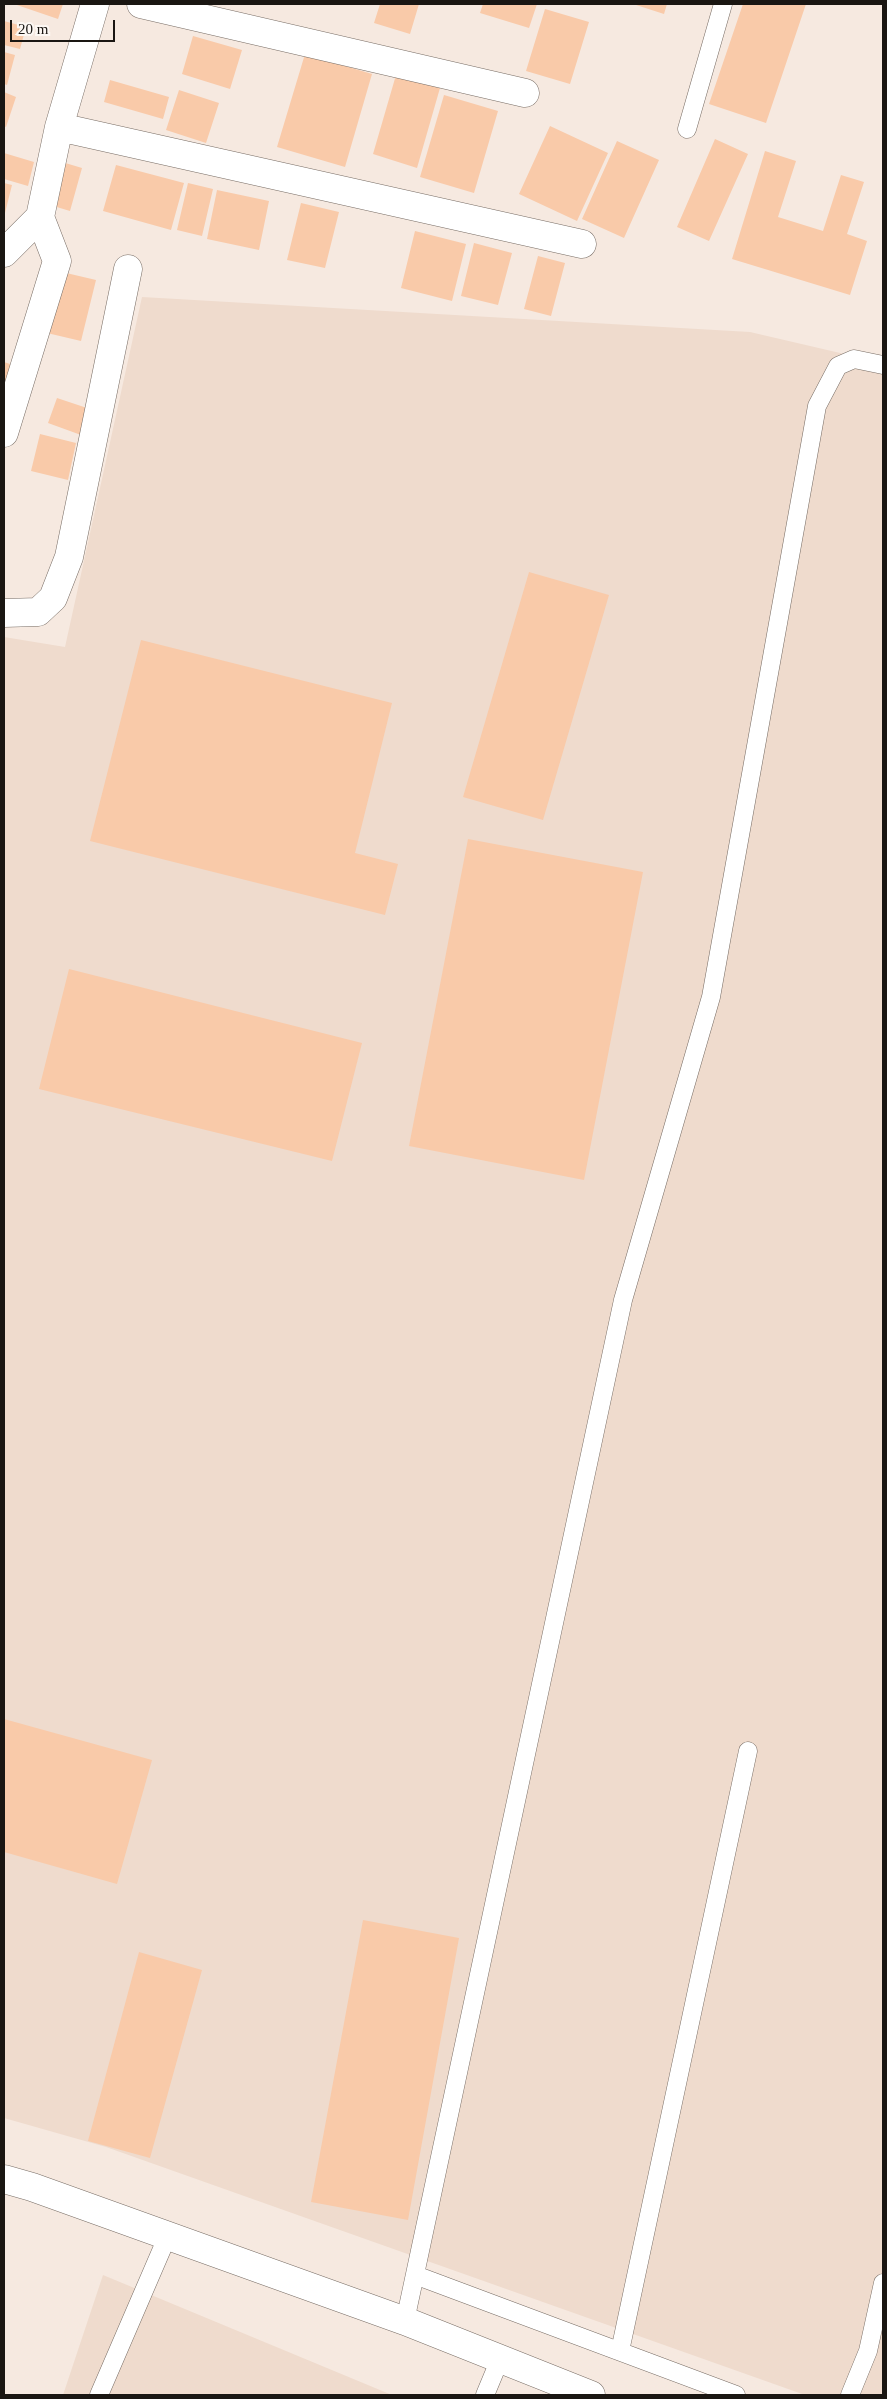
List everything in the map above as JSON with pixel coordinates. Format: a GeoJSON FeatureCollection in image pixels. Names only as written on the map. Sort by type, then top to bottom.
{"type":"FeatureCollection","features":[{"type":"Feature","properties":{"kind":"street"},"geometry":{"type":"LineString","coordinates":[[4,433],[57,261],[40,217],[59,127],[95,4]]}},
{"type":"Feature","properties":{"kind":"street"},"geometry":{"type":"LineString","coordinates":[[141,4],[525,93]]}},
{"type":"Feature","properties":{"kind":"street"},"geometry":{"type":"LineString","coordinates":[[59,127],[582,244]]}},
{"type":"Feature","properties":{"kind":"street"},"geometry":{"type":"LineString","coordinates":[[4,253],[40,217]]}},
{"type":"Feature","properties":{"kind":"street"},"geometry":{"type":"LineString","coordinates":[[4,613],[38,612],[53,598],[69,557],[128,269]]}},
{"type":"Feature","properties":{"kind":"street"},"geometry":{"type":"LineString","coordinates":[[4,2179],[168,2235],[405,2321],[591,2395]]}},
{"type":"Feature","properties":{"kind":"lane"},"geometry":{"type":"LineString","coordinates":[[687,129],[723,4]]}},
{"type":"Feature","properties":{"kind":"lane"},"geometry":{"type":"LineString","coordinates":[[405,2321],[623,1300],[710,996],[817,406],[838,366],[854,359],[883,364]]}},
{"type":"Feature","properties":{"kind":"lane"},"geometry":{"type":"LineString","coordinates":[[620,2351],[748,1751]]}},
{"type":"Feature","properties":{"kind":"lane"},"geometry":{"type":"LineString","coordinates":[[99,2395],[168,2235]]}},
{"type":"Feature","properties":{"kind":"lane"},"geometry":{"type":"LineString","coordinates":[[415,2275],[736,2395]]}},
{"type":"Feature","properties":{"kind":"lane"},"geometry":{"type":"LineString","coordinates":[[850,2395],[868,2351],[883,2283]]}},
{"type":"Feature","properties":{"kind":"lane"},"geometry":{"type":"LineString","coordinates":[[484,2395],[500,2359]]}},
{"type":"Feature","properties":{"kind":"shaded area"},"geometry":{"type":"Polygon","coordinates":[[[142,297],[750,332],[883,363],[883,2395],[805,2395],[106,2147],[4,2118],[4,637],[65,647],[142,297]]]}},
{"type":"Feature","properties":{"kind":"shaded area"},"geometry":{"type":"Polygon","coordinates":[[[103,2275],[392,2395],[63,2395],[103,2275]]]}},
{"type":"Feature","properties":{"kind":"building"},"geometry":{"type":"Polygon","coordinates":[[[14,4],[63,4],[58,19],[14,4]]]}},
{"type":"Feature","properties":{"kind":"building"},"geometry":{"type":"Polygon","coordinates":[[[380,4],[419,4],[410,34],[374,23],[380,4]]]}},
{"type":"Feature","properties":{"kind":"building"},"geometry":{"type":"Polygon","coordinates":[[[483,4],[537,4],[529,28],[480,13],[483,4]]]}},
{"type":"Feature","properties":{"kind":"building"},"geometry":{"type":"Polygon","coordinates":[[[633,4],[667,4],[664,14],[633,4]]]}},
{"type":"Feature","properties":{"kind":"building"},"geometry":{"type":"Polygon","coordinates":[[[743,4],[806,4],[766,123],[709,104],[743,4]]]}},
{"type":"Feature","properties":{"kind":"building"},"geometry":{"type":"Polygon","coordinates":[[[545,9],[589,22],[570,84],[526,71],[545,9]]]}},
{"type":"Feature","properties":{"kind":"building"},"geometry":{"type":"Polygon","coordinates":[[[4,21],[26,27],[20,49],[4,45],[4,21]]]}},
{"type":"Feature","properties":{"kind":"building"},"geometry":{"type":"Polygon","coordinates":[[[193,36],[242,50],[230,89],[182,74],[193,36]]]}},
{"type":"Feature","properties":{"kind":"building"},"geometry":{"type":"Polygon","coordinates":[[[4,52],[15,55],[7,85],[4,84],[4,52]]]}},
{"type":"Feature","properties":{"kind":"building"},"geometry":{"type":"Polygon","coordinates":[[[305,54],[372,74],[345,167],[277,147],[305,54]]]}},
{"type":"Feature","properties":{"kind":"building"},"geometry":{"type":"Polygon","coordinates":[[[396,75],[440,88],[417,168],[373,154],[396,75]]]}},
{"type":"Feature","properties":{"kind":"building"},"geometry":{"type":"Polygon","coordinates":[[[110,80],[169,97],[163,119],[104,102],[110,80]]]}},
{"type":"Feature","properties":{"kind":"building"},"geometry":{"type":"Polygon","coordinates":[[[179,90],[219,103],[206,143],[166,130],[179,90]]]}},
{"type":"Feature","properties":{"kind":"building"},"geometry":{"type":"Polygon","coordinates":[[[4,92],[16,97],[6,127],[4,126],[4,92]]]}},
{"type":"Feature","properties":{"kind":"building"},"geometry":{"type":"Polygon","coordinates":[[[444,95],[498,111],[474,193],[420,177],[444,95]]]}},
{"type":"Feature","properties":{"kind":"building"},"geometry":{"type":"Polygon","coordinates":[[[550,126],[608,153],[577,221],[519,194],[550,126]]]}},
{"type":"Feature","properties":{"kind":"building"},"geometry":{"type":"Polygon","coordinates":[[[715,139],[748,154],[709,241],[677,227],[715,139]]]}},
{"type":"Feature","properties":{"kind":"building"},"geometry":{"type":"Polygon","coordinates":[[[617,141],[659,160],[624,238],[582,219],[617,141]]]}},
{"type":"Feature","properties":{"kind":"building"},"geometry":{"type":"Polygon","coordinates":[[[765,151],[796,161],[778,217],[823,231],[841,175],[864,182],[847,234],[867,241],[850,295],[732,259],[765,151]]]}},
{"type":"Feature","properties":{"kind":"building"},"geometry":{"type":"Polygon","coordinates":[[[4,153],[34,162],[28,186],[4,179],[4,153]]]}},
{"type":"Feature","properties":{"kind":"building"},"geometry":{"type":"Polygon","coordinates":[[[62,162],[82,168],[70,211],[50,205],[62,162]]]}},
{"type":"Feature","properties":{"kind":"building"},"geometry":{"type":"Polygon","coordinates":[[[116,165],[184,183],[171,230],[103,211],[116,165]]]}},
{"type":"Feature","properties":{"kind":"building"},"geometry":{"type":"Polygon","coordinates":[[[4,183],[12,185],[4,217],[4,183]]]}},
{"type":"Feature","properties":{"kind":"building"},"geometry":{"type":"Polygon","coordinates":[[[188,183],[213,189],[202,236],[177,230],[188,183]]]}},
{"type":"Feature","properties":{"kind":"building"},"geometry":{"type":"Polygon","coordinates":[[[217,190],[269,201],[259,250],[207,239],[217,190]]]}},
{"type":"Feature","properties":{"kind":"building"},"geometry":{"type":"Polygon","coordinates":[[[301,203],[339,212],[325,268],[287,260],[301,203]]]}},
{"type":"Feature","properties":{"kind":"building"},"geometry":{"type":"Polygon","coordinates":[[[415,231],[466,244],[452,301],[401,288],[415,231]]]}},
{"type":"Feature","properties":{"kind":"building"},"geometry":{"type":"Polygon","coordinates":[[[474,243],[512,253],[498,305],[461,296],[474,243]]]}},
{"type":"Feature","properties":{"kind":"building"},"geometry":{"type":"Polygon","coordinates":[[[538,256],[565,263],[551,316],[524,309],[538,256]]]}},
{"type":"Feature","properties":{"kind":"building"},"geometry":{"type":"Polygon","coordinates":[[[62,272],[96,280],[81,341],[47,333],[62,272]]]}},
{"type":"Feature","properties":{"kind":"building"},"geometry":{"type":"Polygon","coordinates":[[[4,362],[16,366],[4,400],[4,362]]]}},
{"type":"Feature","properties":{"kind":"building"},"geometry":{"type":"Polygon","coordinates":[[[57,398],[90,409],[81,435],[48,423],[57,398]]]}},
{"type":"Feature","properties":{"kind":"building"},"geometry":{"type":"Polygon","coordinates":[[[40,434],[76,443],[68,480],[31,471],[40,434]]]}},
{"type":"Feature","properties":{"kind":"building"},"geometry":{"type":"Polygon","coordinates":[[[529,572],[609,595],[543,820],[463,797],[529,572]]]}},
{"type":"Feature","properties":{"kind":"building"},"geometry":{"type":"Polygon","coordinates":[[[141,640],[392,703],[355,853],[398,864],[385,915],[90,841],[141,640]]]}},
{"type":"Feature","properties":{"kind":"building"},"geometry":{"type":"Polygon","coordinates":[[[468,839],[643,872],[584,1180],[409,1146],[468,839]]]}},
{"type":"Feature","properties":{"kind":"building"},"geometry":{"type":"Polygon","coordinates":[[[69,969],[362,1043],[332,1161],[39,1089],[69,969]]]}},
{"type":"Feature","properties":{"kind":"building"},"geometry":{"type":"Polygon","coordinates":[[[4,1719],[152,1760],[117,1884],[4,1852],[4,1719]]]}},
{"type":"Feature","properties":{"kind":"building"},"geometry":{"type":"Polygon","coordinates":[[[363,1920],[459,1938],[408,2220],[311,2202],[363,1920]]]}},
{"type":"Feature","properties":{"kind":"building"},"geometry":{"type":"Polygon","coordinates":[[[139,1952],[202,1970],[150,2158],[88,2141],[139,1952]]]}}]}
